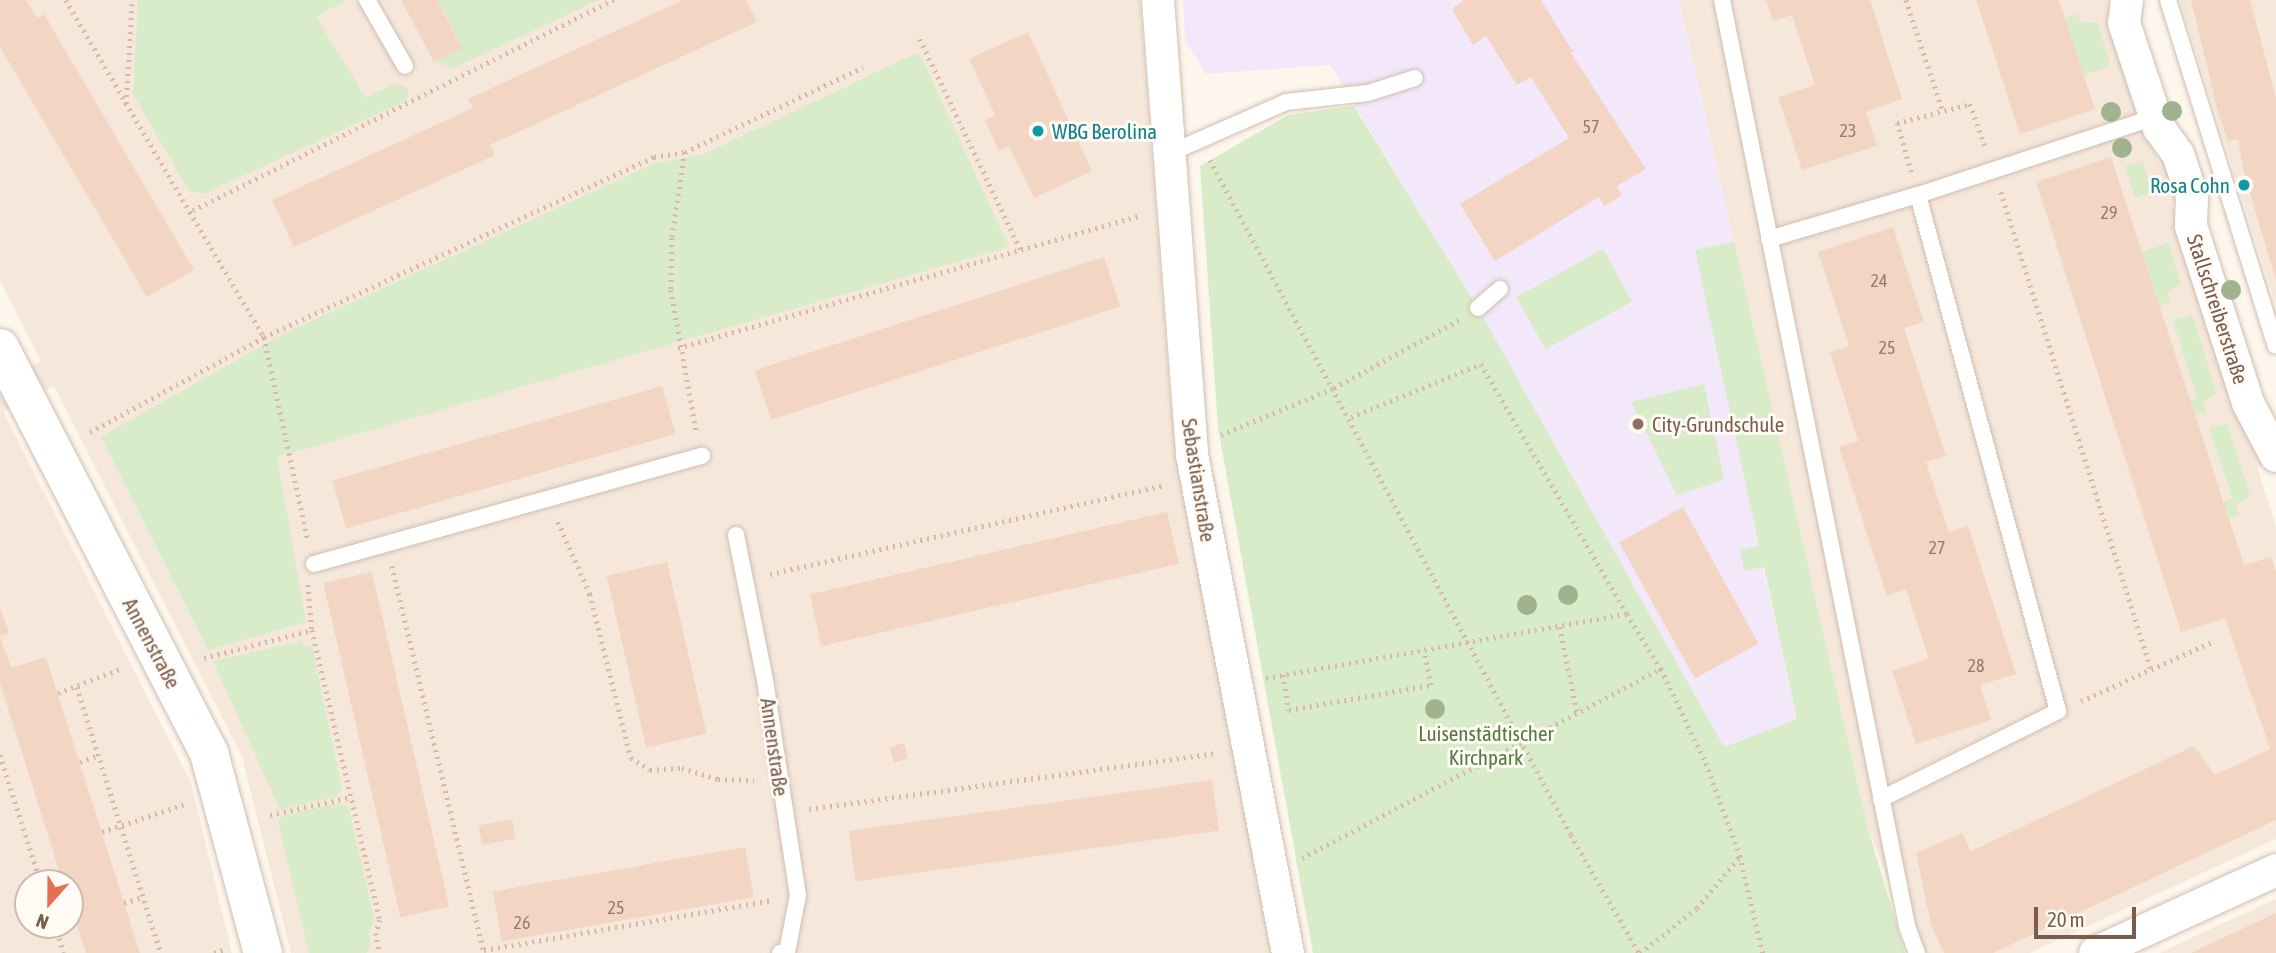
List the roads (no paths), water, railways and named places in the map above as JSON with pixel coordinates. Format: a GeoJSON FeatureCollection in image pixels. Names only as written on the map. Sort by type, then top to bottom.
{"type":"FeatureCollection","features":[{"type":"Feature","properties":{"kind":"street","name":"Sebastianstraße"},"geometry":{"type":"LineString","coordinates":[[1157,0],[1175,206],[1191,447],[1288,953]]}},
{"type":"Feature","properties":{"kind":"street","name":"Stallschreiberstraße"},"geometry":{"type":"LineString","coordinates":[[2127,0],[2124,23],[2155,117],[2178,153],[2192,196],[2191,226],[2254,420],[2271,442],[2276,456]]}},
{"type":"Feature","properties":{"kind":"street","name":"Annenstraße"},"geometry":{"type":"LineString","coordinates":[[0,348],[209,753],[263,953]]}},
{"type":"Feature","properties":{"kind":"street"},"geometry":{"type":"LineString","coordinates":[[2095,953],[2276,870]]}},
{"type":"Feature","properties":{"kind":"lane"},"geometry":{"type":"LineString","coordinates":[[367,0],[405,66]]}},
{"type":"Feature","properties":{"kind":"lane"},"geometry":{"type":"LineString","coordinates":[[1722,0],[1881,799],[1907,926],[1917,953]]}},
{"type":"Feature","properties":{"kind":"lane","name":"Stallschreiberstraße"},"geometry":{"type":"LineString","coordinates":[[2168,0],[2276,346]]}},
{"type":"Feature","properties":{"kind":"lane"},"geometry":{"type":"LineString","coordinates":[[1170,153],[1201,142],[1286,102],[1368,93],[1415,78]]}},
{"type":"Feature","properties":{"kind":"lane"},"geometry":{"type":"LineString","coordinates":[[1769,239],[1918,195],[2155,117]]}},
{"type":"Feature","properties":{"kind":"lane"},"geometry":{"type":"LineString","coordinates":[[1881,799],[2058,711],[1918,195]]}},
{"type":"Feature","properties":{"kind":"lane"},"geometry":{"type":"LineString","coordinates":[[1478,308],[1500,289]]}},
{"type":"Feature","properties":{"kind":"lane"},"geometry":{"type":"LineString","coordinates":[[314,564],[702,456]]}},
{"type":"Feature","properties":{"kind":"lane","name":"Annenstraße"},"geometry":{"type":"LineString","coordinates":[[736,535],[746,579],[798,895],[788,952],[780,953]]}},
{"type":"Feature","properties":{"kind":"place","name":"WBG Berolina"},"geometry":{"type":"Point","coordinates":[1038,131]}},
{"type":"Feature","properties":{"kind":"place","name":"Rosa Cohn"},"geometry":{"type":"Point","coordinates":[2244,185]}},
{"type":"Feature","properties":{"kind":"place","name":"City-Grundschule"},"geometry":{"type":"Point","coordinates":[1638,424]}},
{"type":"Feature","properties":{"kind":"park label","name":"Luisenstädtischer Kirchpark"},"geometry":{"type":"Point","coordinates":[1486,745]}}]}
